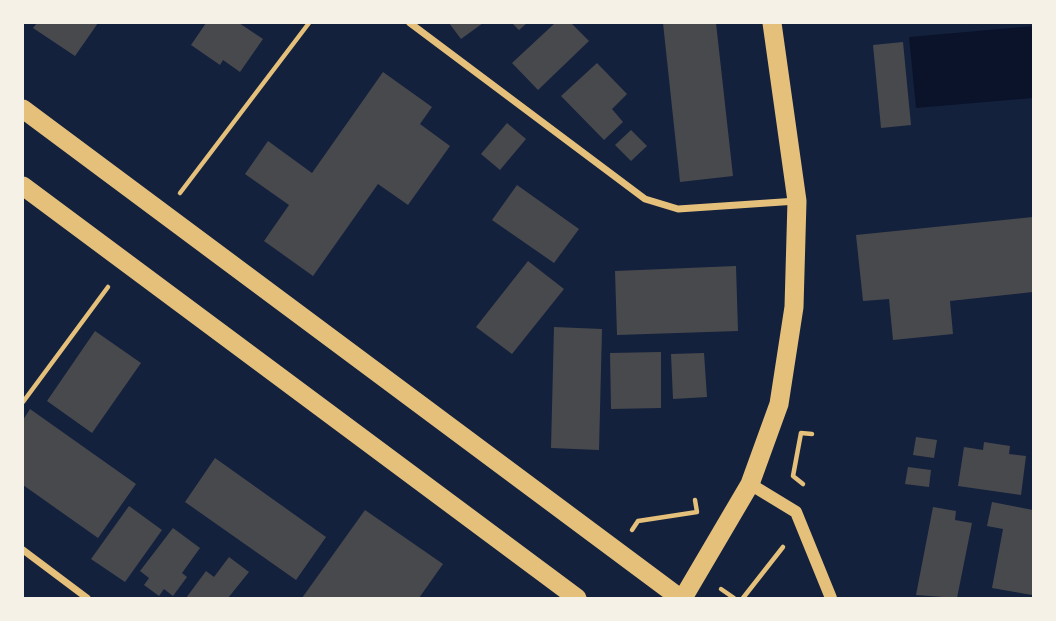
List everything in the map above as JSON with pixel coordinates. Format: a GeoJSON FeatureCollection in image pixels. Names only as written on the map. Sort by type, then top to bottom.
{"type":"FeatureCollection","features":[{"type":"Feature","properties":{"kind":"highway"},"geometry":{"type":"LineString","coordinates":[[23,109],[682,598],[750,484],[781,390],[794,307],[797,201],[772,23]]}},
{"type":"Feature","properties":{"kind":"highway"},"geometry":{"type":"LineString","coordinates":[[23,186],[577,598]]}},
{"type":"Feature","properties":{"kind":"street"},"geometry":{"type":"LineString","coordinates":[[410,23],[645,199],[678,209],[797,201]]}},
{"type":"Feature","properties":{"kind":"street"},"geometry":{"type":"LineString","coordinates":[[750,484],[796,512],[831,598]]}},
{"type":"Feature","properties":{"kind":"street"},"geometry":{"type":"LineString","coordinates":[[23,550],[88,598]]}},
{"type":"Feature","properties":{"kind":"path"},"geometry":{"type":"LineString","coordinates":[[180,194],[309,23]]}},
{"type":"Feature","properties":{"kind":"path"},"geometry":{"type":"LineString","coordinates":[[23,402],[108,287]]}},
{"type":"Feature","properties":{"kind":"path"},"geometry":{"type":"LineString","coordinates":[[643,538],[632,530],[638,521],[698,512],[695,500]]}},
{"type":"Feature","properties":{"kind":"path"},"geometry":{"type":"LineString","coordinates":[[712,583],[734,598]]}},
{"type":"Feature","properties":{"kind":"water"},"geometry":{"type":"Polygon","coordinates":[[[1033,26],[1033,98],[916,108],[909,37],[1033,26]]]}},
{"type":"Feature","properties":{"kind":"building"},"geometry":{"type":"Polygon","coordinates":[[[37,23],[98,23],[75,56],[33,28],[37,23]]]}},
{"type":"Feature","properties":{"kind":"building"},"geometry":{"type":"Polygon","coordinates":[[[206,23],[239,23],[263,39],[240,72],[223,60],[220,65],[191,45],[206,23]]]}},
{"type":"Feature","properties":{"kind":"building"},"geometry":{"type":"Polygon","coordinates":[[[449,23],[483,23],[461,39],[449,23]]]}},
{"type":"Feature","properties":{"kind":"building"},"geometry":{"type":"Polygon","coordinates":[[[512,23],[527,23],[519,30],[512,23]]]}},
{"type":"Feature","properties":{"kind":"building"},"geometry":{"type":"Polygon","coordinates":[[[555,23],[571,23],[589,41],[538,90],[512,63],[555,23]]]}},
{"type":"Feature","properties":{"kind":"building"},"geometry":{"type":"Polygon","coordinates":[[[663,23],[716,23],[733,176],[680,182],[663,23]]]}},
{"type":"Feature","properties":{"kind":"building"},"geometry":{"type":"Polygon","coordinates":[[[903,42],[911,125],[881,128],[873,45],[903,42]]]}},
{"type":"Feature","properties":{"kind":"building"},"geometry":{"type":"Polygon","coordinates":[[[597,63],[627,94],[612,109],[623,122],[604,140],[561,96],[597,63]]]}},
{"type":"Feature","properties":{"kind":"building"},"geometry":{"type":"Polygon","coordinates":[[[383,72],[432,107],[420,124],[450,146],[408,205],[378,184],[313,276],[264,241],[289,205],[245,174],[268,141],[312,173],[383,72]]]}},
{"type":"Feature","properties":{"kind":"building"},"geometry":{"type":"Polygon","coordinates":[[[507,123],[526,139],[500,170],[481,154],[507,123]]]}},
{"type":"Feature","properties":{"kind":"building"},"geometry":{"type":"Polygon","coordinates":[[[631,130],[647,146],[631,161],[615,145],[631,130]]]}},
{"type":"Feature","properties":{"kind":"building"},"geometry":{"type":"Polygon","coordinates":[[[517,185],[579,229],[554,263],[492,220],[517,185]]]}},
{"type":"Feature","properties":{"kind":"building"},"geometry":{"type":"Polygon","coordinates":[[[1033,217],[1033,292],[950,301],[953,334],[893,340],[889,299],[863,301],[856,235],[1033,217]]]}},
{"type":"Feature","properties":{"kind":"building"},"geometry":{"type":"Polygon","coordinates":[[[528,261],[564,289],[512,354],[476,327],[528,261]]]}},
{"type":"Feature","properties":{"kind":"building"},"geometry":{"type":"Polygon","coordinates":[[[736,266],[738,331],[617,335],[615,271],[736,266]]]}},
{"type":"Feature","properties":{"kind":"building"},"geometry":{"type":"Polygon","coordinates":[[[554,327],[602,329],[599,450],[551,448],[554,327]]]}},
{"type":"Feature","properties":{"kind":"building"},"geometry":{"type":"Polygon","coordinates":[[[95,331],[141,363],[92,433],[47,401],[95,331]]]}},
{"type":"Feature","properties":{"kind":"building"},"geometry":{"type":"Polygon","coordinates":[[[661,352],[661,408],[611,409],[610,353],[661,352]]]}},
{"type":"Feature","properties":{"kind":"building"},"geometry":{"type":"Polygon","coordinates":[[[704,353],[707,397],[673,399],[671,354],[704,353]]]}},
{"type":"Feature","properties":{"kind":"building"},"geometry":{"type":"Polygon","coordinates":[[[30,409],[136,484],[98,538],[23,485],[23,420],[30,409]]]}},
{"type":"Feature","properties":{"kind":"building"},"geometry":{"type":"Polygon","coordinates":[[[916,437],[937,440],[934,458],[913,455],[916,437]]]}},
{"type":"Feature","properties":{"kind":"building"},"geometry":{"type":"Polygon","coordinates":[[[984,442],[1010,446],[1009,454],[1026,456],[1021,495],[958,486],[964,447],[983,450],[984,442]]]}},
{"type":"Feature","properties":{"kind":"building"},"geometry":{"type":"Polygon","coordinates":[[[215,458],[326,537],[296,580],[185,502],[215,458]]]}},
{"type":"Feature","properties":{"kind":"building"},"geometry":{"type":"Polygon","coordinates":[[[908,467],[931,470],[929,487],[905,484],[908,467]]]}},
{"type":"Feature","properties":{"kind":"building"},"geometry":{"type":"Polygon","coordinates":[[[992,502],[1033,510],[1032,595],[992,588],[1003,529],[987,526],[992,502]]]}},
{"type":"Feature","properties":{"kind":"building"},"geometry":{"type":"Polygon","coordinates":[[[129,506],[162,530],[125,582],[91,559],[129,506]]]}},
{"type":"Feature","properties":{"kind":"building"},"geometry":{"type":"Polygon","coordinates":[[[933,507],[956,511],[955,520],[972,523],[957,598],[916,595],[933,507]]]}},
{"type":"Feature","properties":{"kind":"building"},"geometry":{"type":"Polygon","coordinates":[[[365,510],[443,564],[419,598],[302,598],[365,510]]]}},
{"type":"Feature","properties":{"kind":"building"},"geometry":{"type":"Polygon","coordinates":[[[173,528],[200,548],[182,573],[187,577],[173,596],[164,589],[159,596],[144,585],[149,578],[140,571],[173,528]]]}},
{"type":"Feature","properties":{"kind":"building"},"geometry":{"type":"Polygon","coordinates":[[[229,557],[249,572],[228,598],[186,598],[206,571],[214,577],[229,557]]]}}]}
